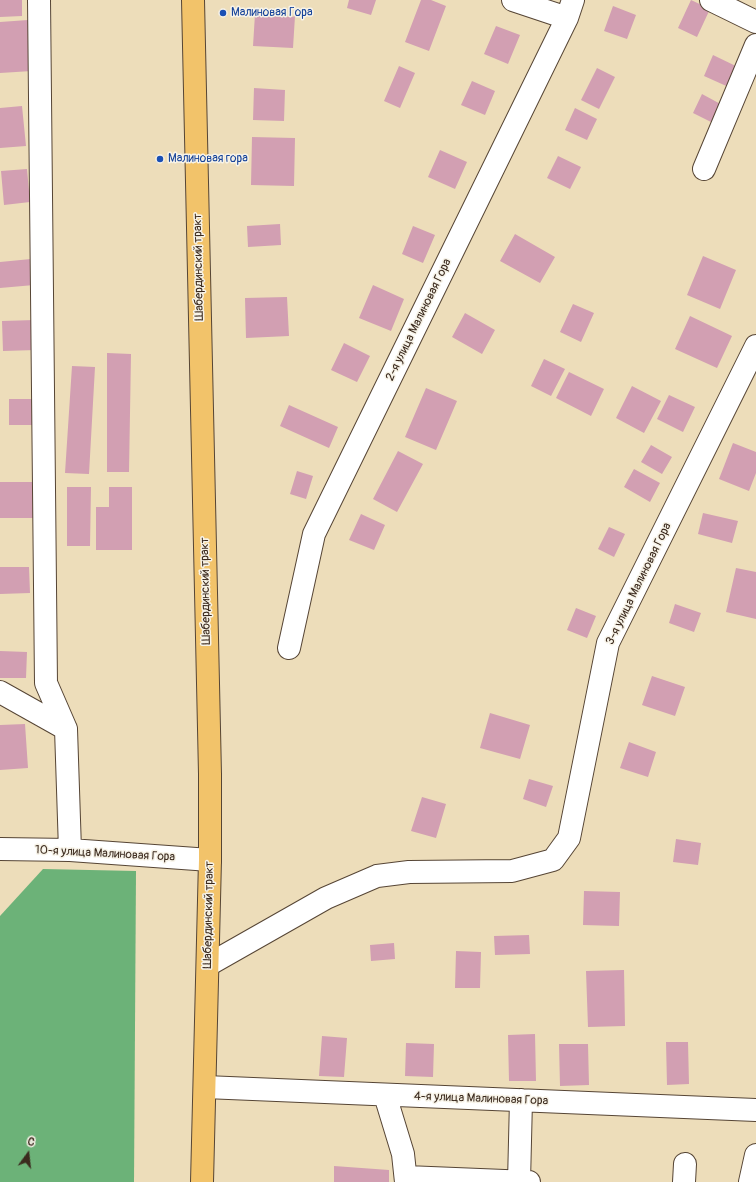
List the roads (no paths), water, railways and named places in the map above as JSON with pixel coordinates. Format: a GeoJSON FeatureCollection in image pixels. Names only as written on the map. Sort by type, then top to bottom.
{"type":"FeatureCollection","features":[{"type":"Feature","properties":{"kind":"main road","name":"Шабердинский тракт"},"geometry":{"type":"LineString","coordinates":[[194,0],[210,766],[208,965],[202,1182]]}},
{"type":"Feature","properties":{"kind":"street"},"geometry":{"type":"LineString","coordinates":[[40,0],[46,683],[66,730],[70,850]]}},
{"type":"Feature","properties":{"kind":"street"},"geometry":{"type":"LineString","coordinates":[[513,0],[570,9]]}},
{"type":"Feature","properties":{"kind":"street"},"geometry":{"type":"LineString","coordinates":[[711,0],[756,22]]}},
{"type":"Feature","properties":{"kind":"street","name":"2-я улица Малиновая Гора"},"geometry":{"type":"LineString","coordinates":[[290,648],[314,534],[570,9]]}},
{"type":"Feature","properties":{"kind":"street"},"geometry":{"type":"LineString","coordinates":[[704,169],[756,45]]}},
{"type":"Feature","properties":{"kind":"street","name":"3-я улица Малиновая Гора"},"geometry":{"type":"LineString","coordinates":[[208,965],[326,898],[377,876],[409,872],[512,871],[553,860],[569,838],[608,643],[756,346]]}},
{"type":"Feature","properties":{"kind":"street"},"geometry":{"type":"LineString","coordinates":[[0,692],[66,730]]}},
{"type":"Feature","properties":{"kind":"street","name":"10-я улица Малиновая Гора"},"geometry":{"type":"LineString","coordinates":[[0,849],[70,850],[210,860]]}},
{"type":"Feature","properties":{"kind":"street","name":"4-я улица Малиновая Гора"},"geometry":{"type":"LineString","coordinates":[[205,1087],[756,1110]]}},
{"type":"Feature","properties":{"kind":"street"},"geometry":{"type":"LineString","coordinates":[[385,1095],[403,1154],[406,1179],[529,1182]]}},
{"type":"Feature","properties":{"kind":"street"},"geometry":{"type":"LineString","coordinates":[[519,1182],[521,1100]]}},
{"type":"Feature","properties":{"kind":"street"},"geometry":{"type":"LineString","coordinates":[[750,1182],[756,1155]]}},
{"type":"Feature","properties":{"kind":"place","name":"Малиновая Гора"},"geometry":{"type":"Point","coordinates":[223,13]}},
{"type":"Feature","properties":{"kind":"place","name":"Малиновая гора"},"geometry":{"type":"Point","coordinates":[160,159]}}]}
